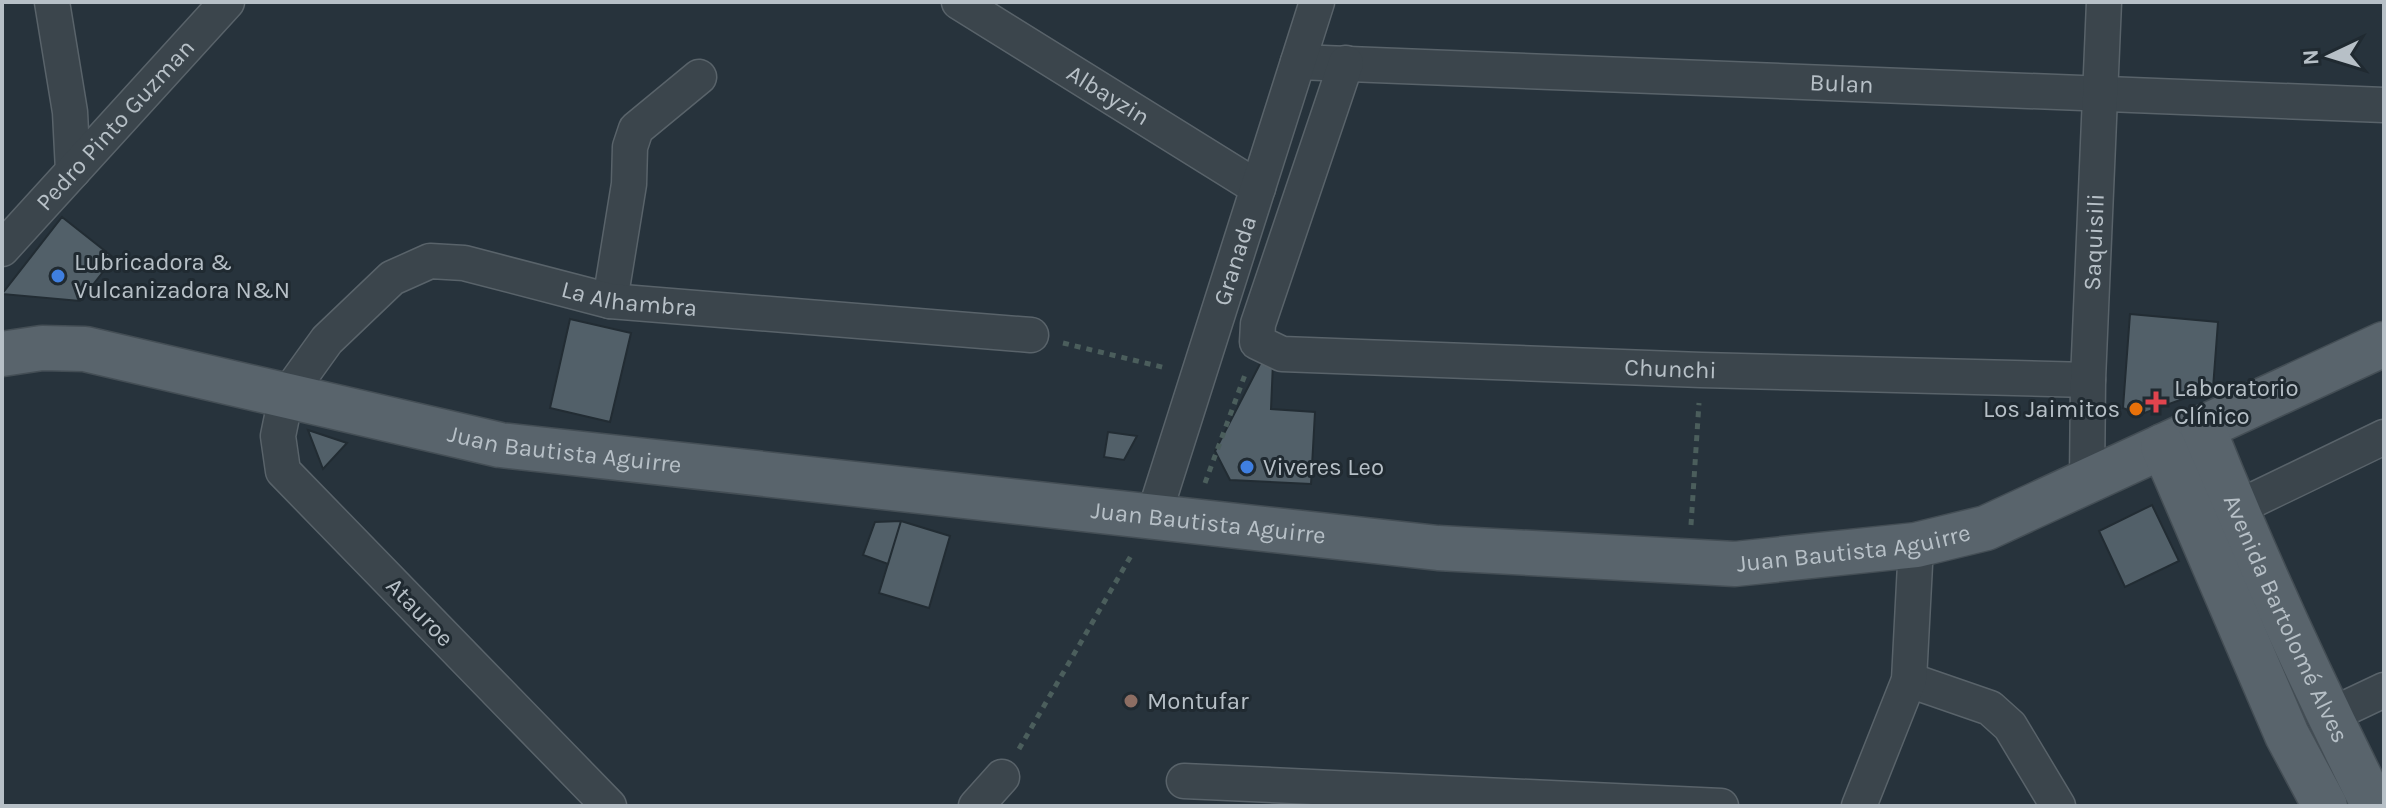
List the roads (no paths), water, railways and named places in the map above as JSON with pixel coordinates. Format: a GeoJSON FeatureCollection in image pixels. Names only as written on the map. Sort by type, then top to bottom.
{"type":"FeatureCollection","features":[{"type":"Feature","properties":{"kind":"main road","name":"Juan Bautista Aguirre"},"geometry":{"type":"LineString","coordinates":[[2,354],[42,348],[85,349],[500,445],[1438,548],[1735,564],[1916,545],[1986,528],[2384,344]]}},
{"type":"Feature","properties":{"kind":"main road","name":"Avenida Bartolomé Alves"},"geometry":{"type":"LineString","coordinates":[[2203,428],[2218,518],[2287,735],[2325,806]]}},
{"type":"Feature","properties":{"kind":"main road","name":"Avenida Bartolomé Alves"},"geometry":{"type":"LineString","coordinates":[[2163,446],[2218,518],[2307,671],[2374,806]]}},
{"type":"Feature","properties":{"kind":"street"},"geometry":{"type":"LineString","coordinates":[[52,2],[70,112],[73,171]]}},
{"type":"Feature","properties":{"kind":"street","name":"Pedro Pinto Guzman"},"geometry":{"type":"LineString","coordinates":[[2,249],[227,2]]}},
{"type":"Feature","properties":{"kind":"street","name":"Albayzin"},"geometry":{"type":"LineString","coordinates":[[959,2],[1258,188]]}},
{"type":"Feature","properties":{"kind":"street","name":"Granada"},"geometry":{"type":"LineString","coordinates":[[1153,518],[1317,2]]}},
{"type":"Feature","properties":{"kind":"street","name":"Saquisili"},"geometry":{"type":"LineString","coordinates":[[2087,482],[2088,380],[2104,2]]}},
{"type":"Feature","properties":{"kind":"street","name":"Bulan"},"geometry":{"type":"LineString","coordinates":[[1298,62],[2384,105]]}},
{"type":"Feature","properties":{"kind":"street","name":"Chunchi"},"geometry":{"type":"LineString","coordinates":[[1346,63],[1258,324],[1257,342],[1282,354],[1701,370],[2088,380]]}},
{"type":"Feature","properties":{"kind":"street"},"geometry":{"type":"LineString","coordinates":[[610,301],[629,184],[630,147],[636,129],[699,77]]}},
{"type":"Feature","properties":{"kind":"street","name":"La Alhambra"},"geometry":{"type":"LineString","coordinates":[[286,397],[327,340],[392,278],[430,261],[464,263],[610,301],[1031,335]]}},
{"type":"Feature","properties":{"kind":"street","name":"Atauroe"},"geometry":{"type":"LineString","coordinates":[[286,397],[278,436],[283,471],[609,806]]}},
{"type":"Feature","properties":{"kind":"street"},"geometry":{"type":"LineString","coordinates":[[2218,518],[2384,437]]}},
{"type":"Feature","properties":{"kind":"street"},"geometry":{"type":"LineString","coordinates":[[1859,806],[1909,680],[1916,545]]}},
{"type":"Feature","properties":{"kind":"street"},"geometry":{"type":"LineString","coordinates":[[1909,680],[1990,708],[2010,726],[2058,806]]}},
{"type":"Feature","properties":{"kind":"street"},"geometry":{"type":"LineString","coordinates":[[2329,716],[2384,690]]}},
{"type":"Feature","properties":{"kind":"street"},"geometry":{"type":"LineString","coordinates":[[976,806],[1002,777]]}},
{"type":"Feature","properties":{"kind":"street"},"geometry":{"type":"LineString","coordinates":[[1184,781],[1721,806]]}},
{"type":"Feature","properties":{"kind":"place","name":"Lubricadora & Vulcanizadora N&N"},"geometry":{"type":"Point","coordinates":[58,276]}},
{"type":"Feature","properties":{"kind":"place","name":"Laboratorio Clínico"},"geometry":{"type":"Point","coordinates":[2156,402]}},
{"type":"Feature","properties":{"kind":"place","name":"Los Jaimitos"},"geometry":{"type":"Point","coordinates":[2136,409]}},
{"type":"Feature","properties":{"kind":"place","name":"Viveres Leo"},"geometry":{"type":"Point","coordinates":[1247,467]}},
{"type":"Feature","properties":{"kind":"place","name":"Montufar"},"geometry":{"type":"Point","coordinates":[1131,701]}}]}
